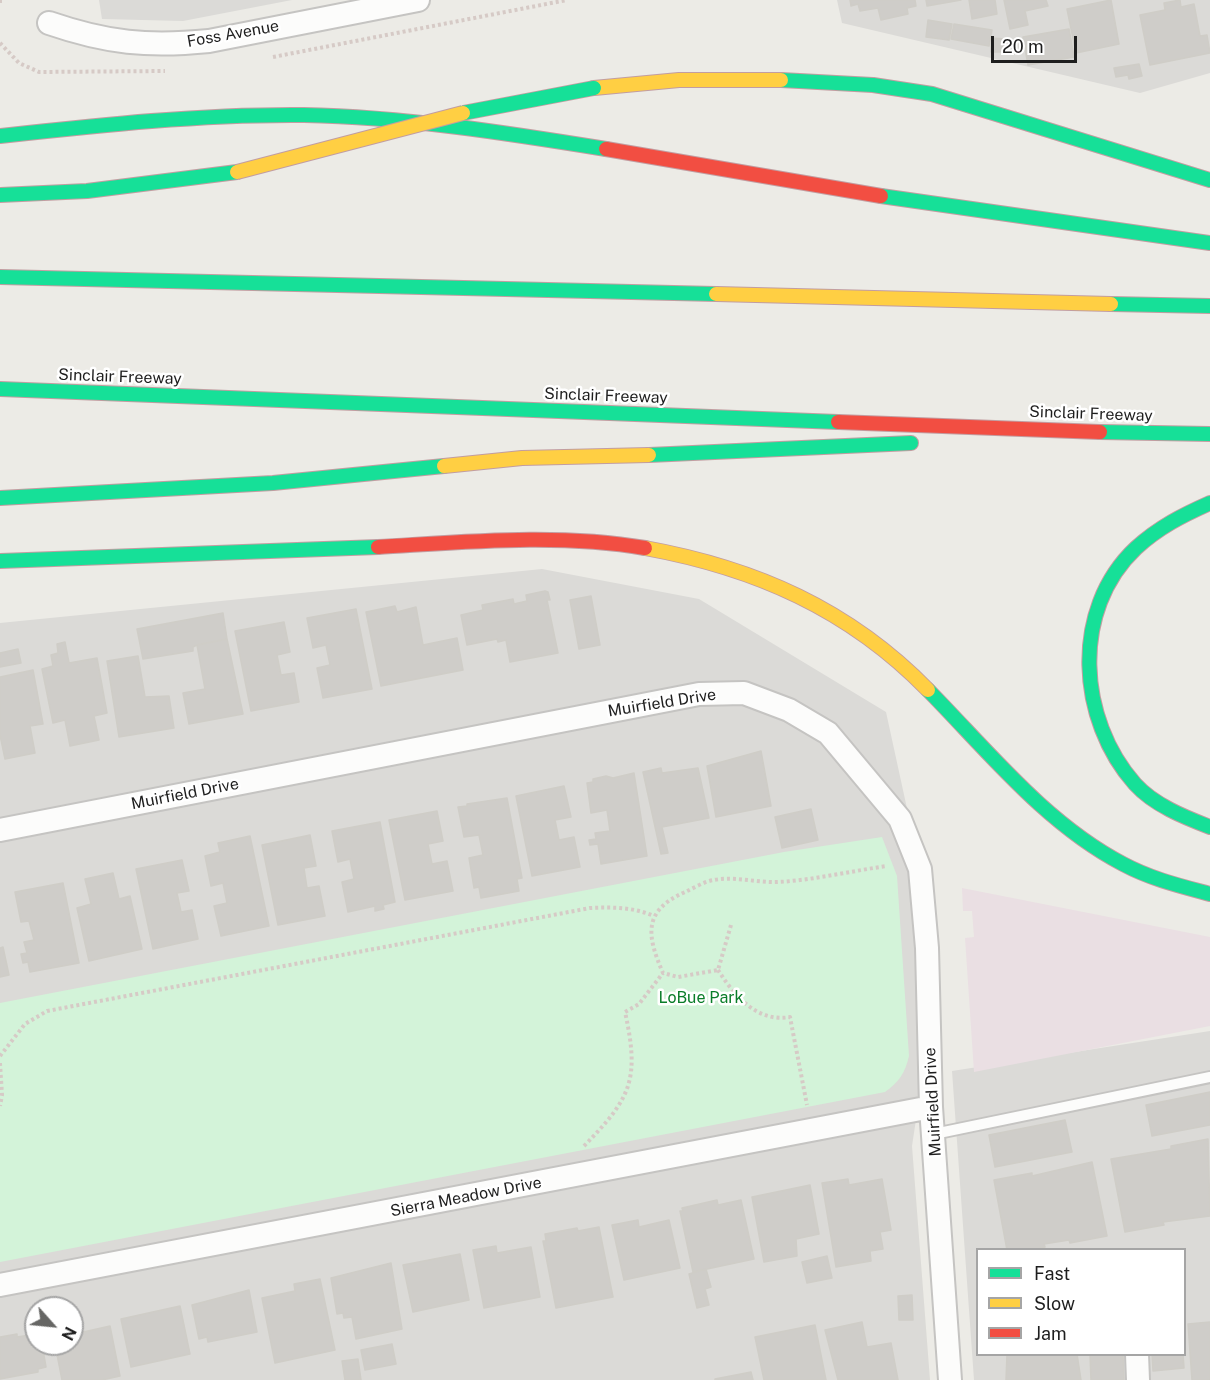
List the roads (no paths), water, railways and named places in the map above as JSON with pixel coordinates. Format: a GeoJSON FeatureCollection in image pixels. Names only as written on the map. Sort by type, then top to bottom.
{"type":"FeatureCollection","features":[{"type":"Feature","properties":{"kind":"highway"},"geometry":{"type":"LineString","coordinates":[[0,195],[87,191],[237,172],[352,144],[480,108],[594,88],[679,80],[746,78],[873,85],[932,94],[1210,180]]}},
{"type":"Feature","properties":{"kind":"highway"},"geometry":{"type":"LineString","coordinates":[[0,136],[152,119],[277,114],[349,117],[537,139],[990,215],[1210,243]]}},
{"type":"Feature","properties":{"kind":"highway"},"geometry":{"type":"LineString","coordinates":[[0,277],[1210,306]]}},
{"type":"Feature","properties":{"kind":"highway","name":"Sinclair Freeway"},"geometry":{"type":"LineString","coordinates":[[0,388],[1108,432],[1210,434]]}},
{"type":"Feature","properties":{"kind":"highway"},"geometry":{"type":"LineString","coordinates":[[952,441],[1108,432]]}},
{"type":"Feature","properties":{"kind":"highway"},"geometry":{"type":"LineString","coordinates":[[0,498],[273,483],[522,458],[713,454],[928,442]]}},
{"type":"Feature","properties":{"kind":"highway"},"geometry":{"type":"LineString","coordinates":[[1210,503],[1193,508],[1164,523],[1138,545],[1115,573],[1095,615],[1088,642],[1087,671],[1098,722],[1115,758],[1136,784],[1159,803],[1183,817],[1210,827]]}},
{"type":"Feature","properties":{"kind":"highway"},"geometry":{"type":"LineString","coordinates":[[0,561],[562,542],[667,550],[716,562],[800,595],[878,644],[915,676],[1022,786],[1097,848],[1155,880],[1210,894]]}},
{"type":"Feature","properties":{"kind":"street","name":"Foss Avenue"},"geometry":{"type":"LineString","coordinates":[[49,23],[111,41],[179,44],[209,41],[418,0]]}},
{"type":"Feature","properties":{"kind":"street","name":"Muirfield Drive"},"geometry":{"type":"LineString","coordinates":[[0,830],[699,694],[744,693],[789,710],[828,733],[900,819],[920,869],[927,948],[931,1107],[950,1380]]}},
{"type":"Feature","properties":{"kind":"street","name":"Sierra Meadow Drive"},"geometry":{"type":"LineString","coordinates":[[0,1285],[931,1107]]}},
{"type":"Feature","properties":{"kind":"street"},"geometry":{"type":"LineString","coordinates":[[1137,1356],[1138,1380]]}},
{"type":"Feature","properties":{"kind":"lane"},"geometry":{"type":"LineString","coordinates":[[934,1134],[1210,1077]]}},
{"type":"Feature","properties":{"kind":"park label","name":"LoBue Park"},"geometry":{"type":"Point","coordinates":[701,998]}}]}
